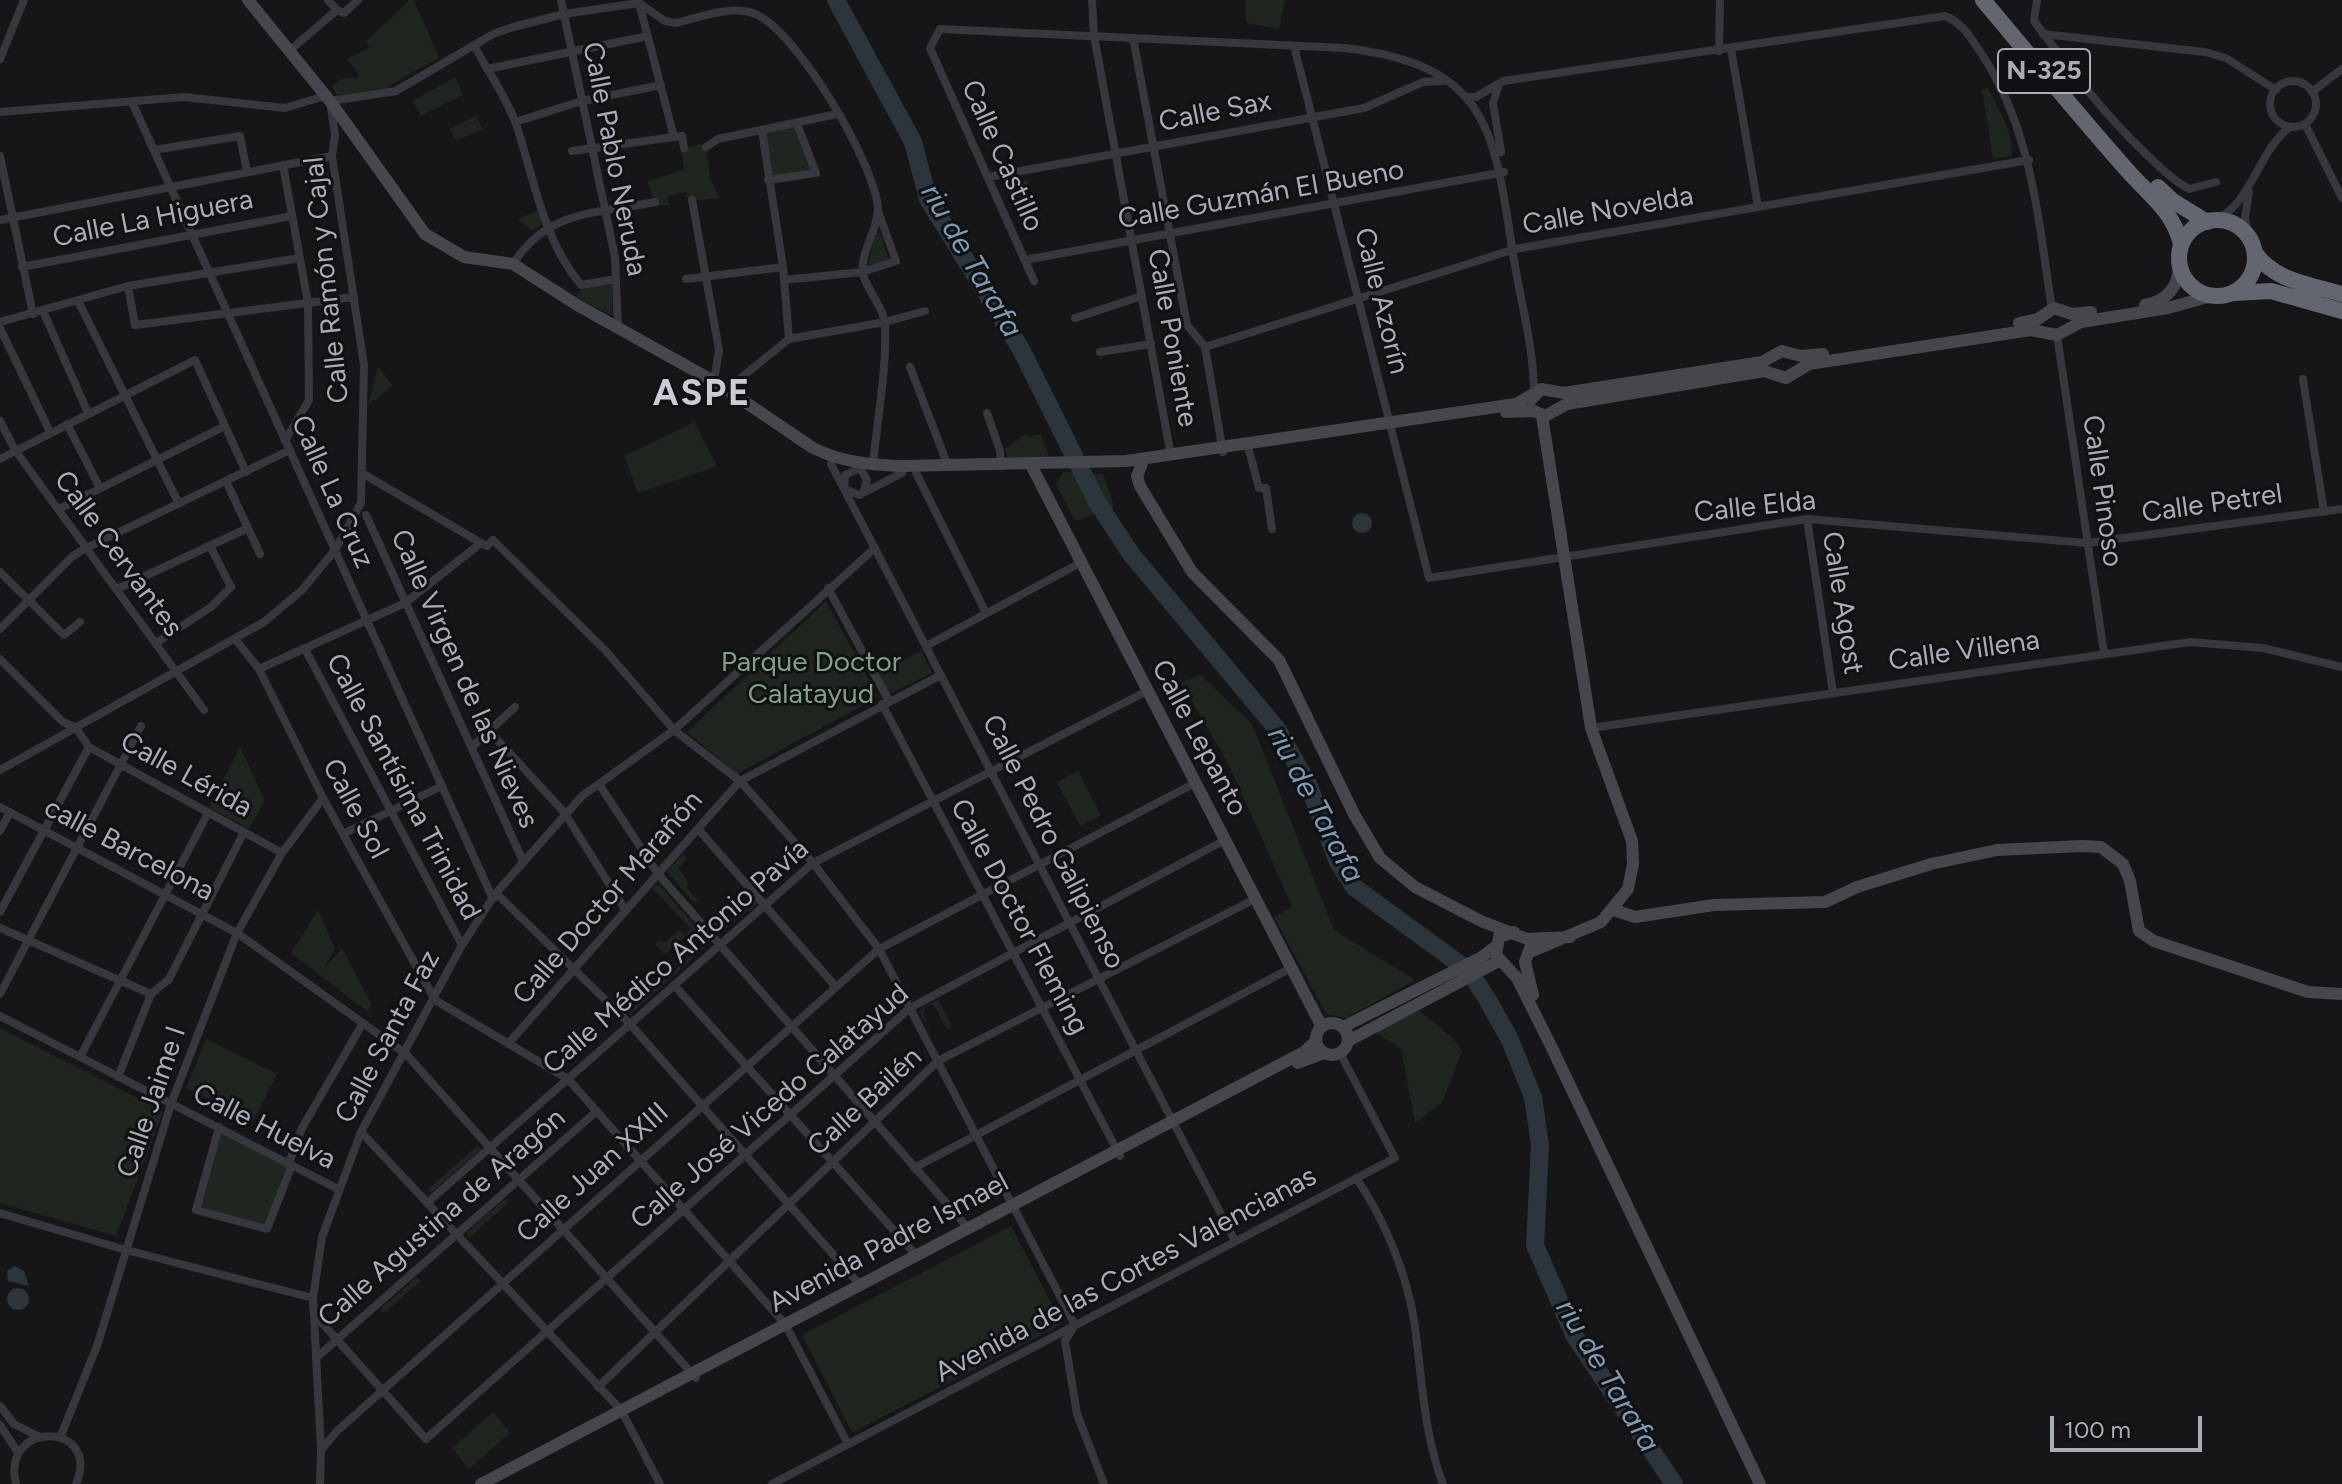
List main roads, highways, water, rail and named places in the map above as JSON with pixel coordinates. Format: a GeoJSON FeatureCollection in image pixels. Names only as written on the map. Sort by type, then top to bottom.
{"type":"FeatureCollection","features":[{"type":"Feature","properties":{"kind":"highway","name":"N-325"},"geometry":{"type":"LineString","coordinates":[[1983,0],[2163,206],[2173,221],[2181,244],[2179,267]]}},
{"type":"Feature","properties":{"kind":"highway","name":"N-325"},"geometry":{"type":"LineString","coordinates":[[2105,142],[2173,201],[2211,221],[2228,222],[2248,234],[2255,253]]}},
{"type":"Feature","properties":{"kind":"highway"},"geometry":{"type":"LineString","coordinates":[[2181,244],[2196,226],[2211,221]]}},
{"type":"Feature","properties":{"kind":"highway"},"geometry":{"type":"LineString","coordinates":[[2234,293],[2252,273],[2255,253]]}},
{"type":"Feature","properties":{"kind":"highway"},"geometry":{"type":"LineString","coordinates":[[2255,253],[2266,269],[2278,275],[2342,294]]}},
{"type":"Feature","properties":{"kind":"highway"},"geometry":{"type":"LineString","coordinates":[[2179,267],[2191,287],[2211,296],[2271,291],[2342,311]]}},
{"type":"Feature","properties":{"kind":"main road"},"geometry":{"type":"LineString","coordinates":[[248,0],[328,98],[425,234],[464,257],[513,264],[727,389],[813,448],[831,464],[1032,468]]}},
{"type":"Feature","properties":{"kind":"main road"},"geometry":{"type":"LineString","coordinates":[[1120,465],[1516,404],[1540,392],[1762,362],[1782,351],[1794,356],[2031,322],[2054,312],[2079,314],[2159,301],[2175,287],[2179,267]]}},
{"type":"Feature","properties":{"kind":"main road"},"geometry":{"type":"LineString","coordinates":[[1390,425],[1517,410],[1538,414],[1580,401],[1764,371],[1786,378],[1809,364],[2031,330],[2057,331],[2081,322],[2168,308],[2211,296]]}},
{"type":"Feature","properties":{"kind":"main road"},"geometry":{"type":"LineString","coordinates":[[2054,312],[2057,331]]}},
{"type":"Feature","properties":{"kind":"main road"},"geometry":{"type":"LineString","coordinates":[[2054,312],[2042,323],[2057,331]]}},
{"type":"Feature","properties":{"kind":"main road"},"geometry":{"type":"LineString","coordinates":[[1774,356],[1771,364],[1774,373]]}},
{"type":"Feature","properties":{"kind":"main road"},"geometry":{"type":"LineString","coordinates":[[1794,356],[1795,372]]}},
{"type":"Feature","properties":{"kind":"main road"},"geometry":{"type":"LineString","coordinates":[[1540,392],[1557,400],[1555,410]]}},
{"type":"Feature","properties":{"kind":"main road"},"geometry":{"type":"LineString","coordinates":[[1540,392],[1538,414],[1591,728],[1632,841],[1633,864],[1628,889],[1614,910],[1601,922],[1570,937],[1527,957],[1504,964],[1348,1041],[1340,1053],[1324,1053],[1316,1041],[1322,1027],[1332,1023],[1343,1027],[1480,958],[1507,933],[1570,937]]}},
{"type":"Feature","properties":{"kind":"main road"},"geometry":{"type":"LineString","coordinates":[[813,448],[862,466],[902,473],[1142,464],[1171,457]]}},
{"type":"Feature","properties":{"kind":"main road"},"geometry":{"type":"LineString","coordinates":[[1142,464],[1137,476],[1140,486],[1182,560],[1266,643],[1292,680],[1354,814],[1380,858],[1395,873],[1439,901],[1481,921],[1522,935]]}},
{"type":"Feature","properties":{"kind":"main road"},"geometry":{"type":"LineString","coordinates":[[1120,465],[1187,574],[1274,662],[1363,843],[1375,860],[1409,889],[1485,929],[1496,944],[1504,964],[1551,1046],[1760,1484]]}},
{"type":"Feature","properties":{"kind":"main road","name":"Calle Lepanto"},"geometry":{"type":"LineString","coordinates":[[1032,468],[1322,1027]]}},
{"type":"Feature","properties":{"kind":"main road"},"geometry":{"type":"LineString","coordinates":[[1614,910],[1635,917],[1714,905],[1825,902],[1857,887],[1931,864],[1997,850],[2101,847],[2113,853],[2123,864],[2130,881],[2139,931],[2154,941],[2308,992],[2342,994]]}},
{"type":"Feature","properties":{"kind":"main road"},"geometry":{"type":"LineString","coordinates":[[1522,935],[1527,957],[1525,975],[1551,1046]]}},
{"type":"Feature","properties":{"kind":"main road"},"geometry":{"type":"LineString","coordinates":[[1343,1027],[1348,1041]]}},
{"type":"Feature","properties":{"kind":"main road","name":"Avenida Padre Ismael"},"geometry":{"type":"LineString","coordinates":[[481,1484],[1174,1124],[1304,1052],[1316,1041]]}},
{"type":"Feature","properties":{"kind":"main road","name":"Avenida Padre Ismael"},"geometry":{"type":"LineString","coordinates":[[1174,1124],[1307,1058],[1324,1053]]}},
{"type":"Feature","properties":{"kind":"main road","name":"Avenida Padre Ismael"},"geometry":{"type":"LineString","coordinates":[[786,1327],[916,1255],[1014,1208]]}},
{"type":"Feature","properties":{"kind":"main road","name":"Avenida Padre Ismael"},"geometry":{"type":"LineString","coordinates":[[494,1484],[622,1413]]}},
{"type":"Feature","properties":{"kind":"waterway","name":"riu de Tarafa"},"geometry":{"type":"LineString","coordinates":[[836,0],[913,142],[928,199],[1022,351],[1097,502],[1131,554],[1277,729],[1308,784],[1338,862],[1354,887],[1469,971],[1486,997],[1510,1040],[1533,1097],[1540,1145],[1535,1245],[1574,1335],[1674,1484]]}},
{"type":"Feature","properties":{"kind":"district","name":"ASPE"},"geometry":{"type":"Point","coordinates":[702,394]}},
{"type":"Feature","properties":{"kind":"park label","name":"Parque Doctor Calatayud"},"geometry":{"type":"Point","coordinates":[811,679]}}]}
